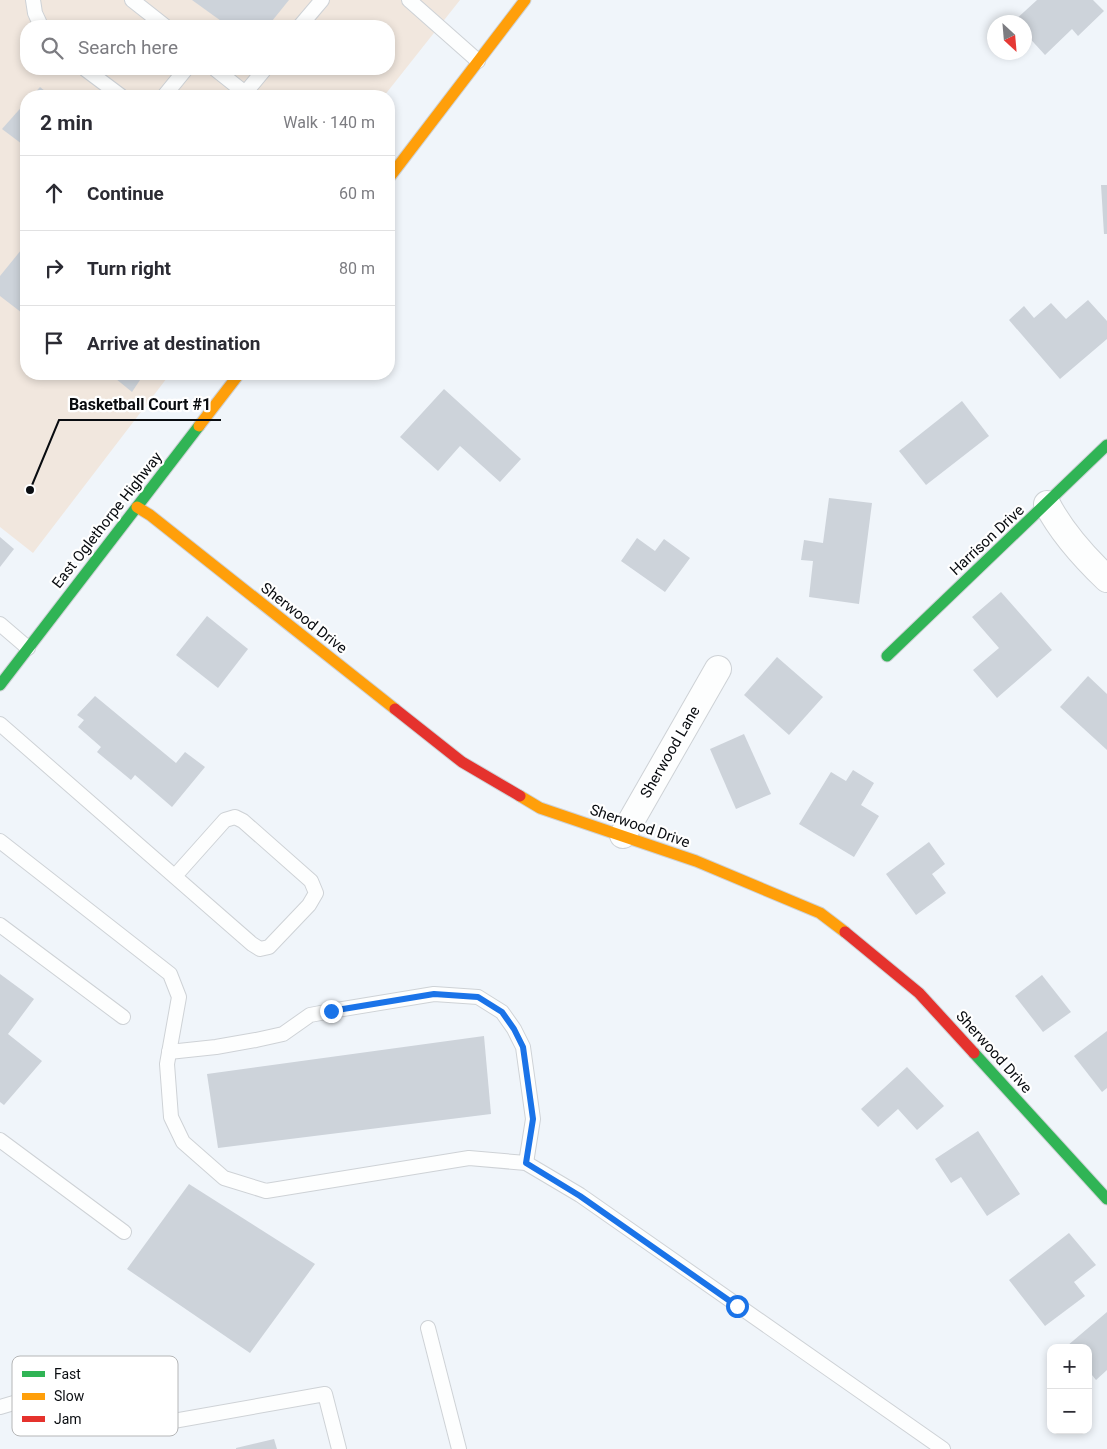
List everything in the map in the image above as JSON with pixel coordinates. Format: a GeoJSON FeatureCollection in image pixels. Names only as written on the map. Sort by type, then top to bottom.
{"type":"FeatureCollection","features":[{"type":"Feature","properties":{"kind":"main road"},"geometry":{"type":"LineString","coordinates":[[395,170],[525,0]]}},
{"type":"Feature","properties":{"kind":"main road","name":"East Oglethorpe Highway"},"geometry":{"type":"LineString","coordinates":[[0,685],[234,380]]}},
{"type":"Feature","properties":{"kind":"main road","name":"Harrison Drive"},"geometry":{"type":"LineString","coordinates":[[887,656],[1048,504],[1107,445]]}},
{"type":"Feature","properties":{"kind":"main road","name":"Sherwood Drive"},"geometry":{"type":"LineString","coordinates":[[136,507],[158,521],[462,762],[540,808],[696,861],[820,913],[919,993],[1107,1199]]}},
{"type":"Feature","properties":{"kind":"street"},"geometry":{"type":"LineString","coordinates":[[1048,504],[1057,524],[1091,564],[1107,579]]}},
{"type":"Feature","properties":{"kind":"street","name":"Sherwood Lane"},"geometry":{"type":"LineString","coordinates":[[622,835],[718,669]]}},
{"type":"Feature","properties":{"kind":"lane"},"geometry":{"type":"LineString","coordinates":[[33,0],[38,20]]}},
{"type":"Feature","properties":{"kind":"lane"},"geometry":{"type":"LineString","coordinates":[[132,0],[157,20]]}},
{"type":"Feature","properties":{"kind":"lane"},"geometry":{"type":"LineString","coordinates":[[305,20],[322,0]]}},
{"type":"Feature","properties":{"kind":"lane"},"geometry":{"type":"LineString","coordinates":[[409,0],[478,61]]}},
{"type":"Feature","properties":{"kind":"lane"},"geometry":{"type":"LineString","coordinates":[[93,75],[113,90]]}},
{"type":"Feature","properties":{"kind":"lane"},"geometry":{"type":"LineString","coordinates":[[169,90],[181,75]]}},
{"type":"Feature","properties":{"kind":"lane"},"geometry":{"type":"LineString","coordinates":[[222,75],[241,90]]}},
{"type":"Feature","properties":{"kind":"lane"},"geometry":{"type":"LineString","coordinates":[[250,90],[261,75]]}},
{"type":"Feature","properties":{"kind":"lane"},"geometry":{"type":"LineString","coordinates":[[0,624],[28,648]]}},
{"type":"Feature","properties":{"kind":"lane"},"geometry":{"type":"LineString","coordinates":[[0,724],[175,876],[260,949],[269,947],[309,905],[316,893],[311,882],[243,821],[235,817],[225,820],[175,876]]}},
{"type":"Feature","properties":{"kind":"lane"},"geometry":{"type":"LineString","coordinates":[[0,841],[170,974],[179,997],[167,1064],[171,1117],[184,1142],[224,1178],[266,1191],[469,1158],[526,1163],[580,1196],[943,1449]]}},
{"type":"Feature","properties":{"kind":"lane"},"geometry":{"type":"LineString","coordinates":[[0,925],[123,1017]]}},
{"type":"Feature","properties":{"kind":"lane"},"geometry":{"type":"LineString","coordinates":[[169,1052],[224,1046],[284,1034],[310,1015],[331,1011],[434,994],[478,997],[502,1012],[514,1029],[523,1047],[533,1119],[526,1163]]}},
{"type":"Feature","properties":{"kind":"lane"},"geometry":{"type":"LineString","coordinates":[[0,1140],[124,1232]]}},
{"type":"Feature","properties":{"kind":"lane"},"geometry":{"type":"LineString","coordinates":[[428,1328],[459,1449]]}},
{"type":"Feature","properties":{"kind":"lane"},"geometry":{"type":"LineString","coordinates":[[178,1420],[325,1394],[339,1449]]}},
{"type":"Feature","properties":{"kind":"lane"},"geometry":{"type":"LineString","coordinates":[[0,1407],[12,1403]]}},
{"type":"Feature","properties":{"kind":"shaded area"},"geometry":{"type":"Polygon","coordinates":[[[0,0],[460,0],[389,90],[20,90],[20,380],[165,380],[33,553],[0,527],[0,0]]]}},
{"type":"Feature","properties":{"kind":"building"},"geometry":{"type":"Polygon","coordinates":[[[192,0],[289,0],[273,20],[220,20],[192,0]]]}},
{"type":"Feature","properties":{"kind":"building"},"geometry":{"type":"Polygon","coordinates":[[[1037,0],[1093,0],[1104,11],[1078,36],[1072,29],[1045,55],[1032,41],[1032,15],[1021,15],[1037,0]]]}},
{"type":"Feature","properties":{"kind":"building"},"geometry":{"type":"Polygon","coordinates":[[[20,109],[20,142],[2,129],[20,109]]]}},
{"type":"Feature","properties":{"kind":"building"},"geometry":{"type":"Polygon","coordinates":[[[1101,185],[1107,185],[1107,234],[1104,234],[1101,185]]]}},
{"type":"Feature","properties":{"kind":"building"},"geometry":{"type":"Polygon","coordinates":[[[20,251],[20,311],[0,296],[0,276],[20,251]]]}},
{"type":"Feature","properties":{"kind":"building"},"geometry":{"type":"Polygon","coordinates":[[[1088,300],[1107,321],[1107,339],[1060,379],[1009,320],[1024,306],[1034,318],[1051,303],[1066,319],[1088,300]]]}},
{"type":"Feature","properties":{"kind":"building"},"geometry":{"type":"Polygon","coordinates":[[[117,380],[140,380],[132,392],[117,380]]]}},
{"type":"Feature","properties":{"kind":"building"},"geometry":{"type":"Polygon","coordinates":[[[444,389],[521,459],[500,482],[460,446],[438,471],[400,437],[444,389]]]}},
{"type":"Feature","properties":{"kind":"building"},"geometry":{"type":"Polygon","coordinates":[[[962,401],[989,436],[926,485],[899,451],[962,401]]]}},
{"type":"Feature","properties":{"kind":"building"},"geometry":{"type":"Polygon","coordinates":[[[829,498],[872,503],[859,604],[809,597],[813,561],[801,560],[804,540],[823,543],[829,498]]]}},
{"type":"Feature","properties":{"kind":"building"},"geometry":{"type":"Polygon","coordinates":[[[0,537],[14,549],[0,567],[0,537]]]}},
{"type":"Feature","properties":{"kind":"building"},"geometry":{"type":"Polygon","coordinates":[[[637,538],[655,551],[664,539],[690,558],[665,592],[621,561],[637,538]]]}},
{"type":"Feature","properties":{"kind":"building"},"geometry":{"type":"Polygon","coordinates":[[[1001,592],[1052,650],[997,698],[973,670],[999,648],[972,617],[1001,592]]]}},
{"type":"Feature","properties":{"kind":"building"},"geometry":{"type":"Polygon","coordinates":[[[207,616],[248,649],[218,688],[176,655],[207,616]]]}},
{"type":"Feature","properties":{"kind":"building"},"geometry":{"type":"Polygon","coordinates":[[[777,657],[823,697],[789,735],[744,695],[777,657]]]}},
{"type":"Feature","properties":{"kind":"building"},"geometry":{"type":"Polygon","coordinates":[[[1088,676],[1107,694],[1107,750],[1060,707],[1088,676]]]}},
{"type":"Feature","properties":{"kind":"building"},"geometry":{"type":"Polygon","coordinates":[[[95,696],[176,763],[185,752],[205,767],[172,807],[135,775],[131,780],[97,752],[101,747],[78,727],[84,720],[77,715],[95,696]]]}},
{"type":"Feature","properties":{"kind":"building"},"geometry":{"type":"Polygon","coordinates":[[[744,734],[771,794],[736,809],[710,749],[744,734]]]}},
{"type":"Feature","properties":{"kind":"building"},"geometry":{"type":"Polygon","coordinates":[[[853,770],[874,783],[861,805],[879,816],[854,857],[799,824],[831,772],[846,781],[853,770]]]}},
{"type":"Feature","properties":{"kind":"building"},"geometry":{"type":"Polygon","coordinates":[[[929,842],[945,864],[932,874],[946,893],[916,915],[886,874],[929,842]]]}},
{"type":"Feature","properties":{"kind":"building"},"geometry":{"type":"Polygon","coordinates":[[[0,974],[34,999],[8,1034],[42,1061],[4,1105],[0,1102],[0,974]]]}},
{"type":"Feature","properties":{"kind":"building"},"geometry":{"type":"Polygon","coordinates":[[[1042,975],[1071,1012],[1043,1032],[1015,996],[1042,975]]]}},
{"type":"Feature","properties":{"kind":"building"},"geometry":{"type":"Polygon","coordinates":[[[1107,1031],[1107,1088],[1102,1092],[1074,1056],[1107,1031]]]}},
{"type":"Feature","properties":{"kind":"building"},"geometry":{"type":"Polygon","coordinates":[[[484,1036],[491,1114],[218,1148],[207,1074],[484,1036]]]}},
{"type":"Feature","properties":{"kind":"building"},"geometry":{"type":"Polygon","coordinates":[[[907,1067],[944,1106],[917,1130],[898,1109],[878,1127],[861,1109],[907,1067]]]}},
{"type":"Feature","properties":{"kind":"building"},"geometry":{"type":"Polygon","coordinates":[[[978,1131],[1020,1194],[987,1216],[961,1177],[951,1183],[935,1159],[978,1131]]]}},
{"type":"Feature","properties":{"kind":"building"},"geometry":{"type":"Polygon","coordinates":[[[189,1184],[315,1264],[250,1353],[127,1269],[189,1184]]]}},
{"type":"Feature","properties":{"kind":"building"},"geometry":{"type":"Polygon","coordinates":[[[1069,1233],[1096,1265],[1074,1282],[1085,1296],[1045,1326],[1009,1280],[1069,1233]]]}},
{"type":"Feature","properties":{"kind":"building"},"geometry":{"type":"Polygon","coordinates":[[[1107,1312],[1107,1370],[1096,1380],[1092,1375],[1092,1344],[1069,1344],[1107,1312]]]}},
{"type":"Feature","properties":{"kind":"building"},"geometry":{"type":"Polygon","coordinates":[[[274,1439],[277,1449],[236,1449],[236,1448],[274,1439]]]}},
{"type":"Feature","properties":{"kind":"traffic: fast"},"geometry":{"type":"LineString","coordinates":[[0,685],[199,426]]}},
{"type":"Feature","properties":{"kind":"traffic: fast"},"geometry":{"type":"LineString","coordinates":[[887,656],[1107,445]]}},
{"type":"Feature","properties":{"kind":"traffic: fast"},"geometry":{"type":"LineString","coordinates":[[974,1053],[1107,1199]]}},
{"type":"Feature","properties":{"kind":"traffic: slow"},"geometry":{"type":"LineString","coordinates":[[395,170],[525,0]]}},
{"type":"Feature","properties":{"kind":"traffic: slow"},"geometry":{"type":"LineString","coordinates":[[199,426],[234,380]]}},
{"type":"Feature","properties":{"kind":"traffic: slow"},"geometry":{"type":"LineString","coordinates":[[137,507],[150,515],[395,709]]}},
{"type":"Feature","properties":{"kind":"traffic: slow"},"geometry":{"type":"LineString","coordinates":[[520,796],[540,808],[696,861],[820,913],[845,932]]}},
{"type":"Feature","properties":{"kind":"traffic: jam"},"geometry":{"type":"LineString","coordinates":[[395,709],[462,762],[520,796]]}},
{"type":"Feature","properties":{"kind":"traffic: jam"},"geometry":{"type":"LineString","coordinates":[[845,932],[919,993],[974,1053]]}},
{"type":"Feature","properties":{"kind":"place","name":"Basketball Court #1"},"geometry":{"type":"Point","coordinates":[30,490]}},
{"type":"Feature","properties":{"kind":"route"},"geometry":{"type":"LineString","coordinates":[[331,1011],[434,994],[478,997],[502,1012],[514,1029],[523,1047],[533,1119],[526,1163],[580,1196],[737,1306]]}}]}
